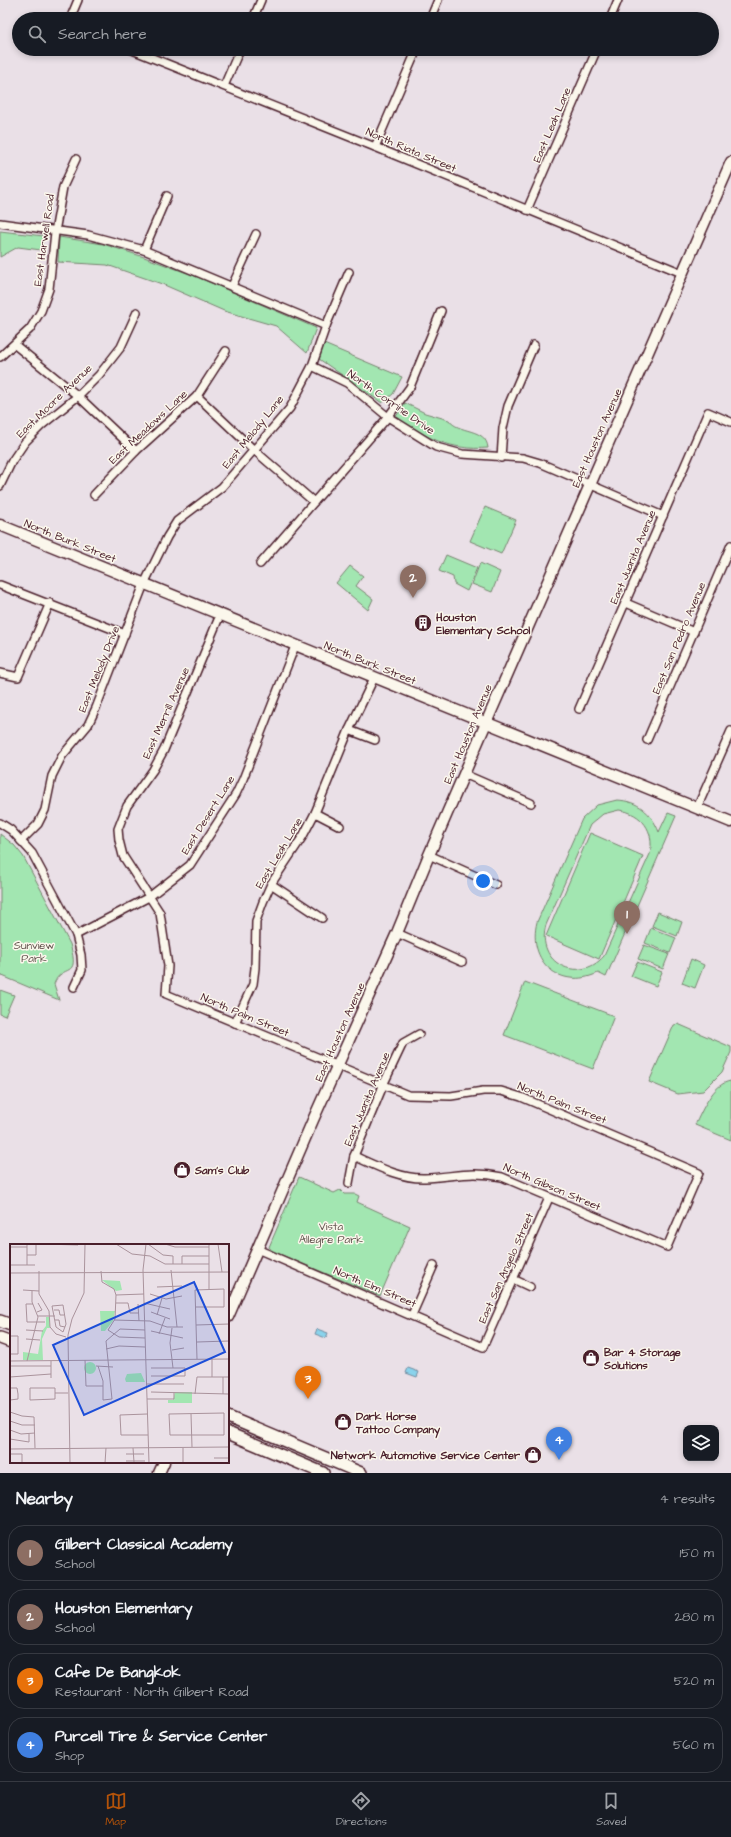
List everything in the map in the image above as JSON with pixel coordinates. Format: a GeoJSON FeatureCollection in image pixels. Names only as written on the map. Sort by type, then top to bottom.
{"type":"FeatureCollection","features":[{"type":"Feature","properties":{"kind":"main road"},"geometry":{"type":"LineString","coordinates":[[0,1321],[10,1325]]}},
{"type":"Feature","properties":{"kind":"main road"},"geometry":{"type":"LineString","coordinates":[[0,1338],[10,1342]]}},
{"type":"Feature","properties":{"kind":"main road"},"geometry":{"type":"LineString","coordinates":[[229,1417],[361,1473]]}},
{"type":"Feature","properties":{"kind":"main road"},"geometry":{"type":"LineString","coordinates":[[229,1433],[323,1473]]}},
{"type":"Feature","properties":{"kind":"street"},"geometry":{"type":"LineString","coordinates":[[73,12],[78,0]]}},
{"type":"Feature","properties":{"kind":"street"},"geometry":{"type":"LineString","coordinates":[[256,12],[261,0]]}},
{"type":"Feature","properties":{"kind":"street"},"geometry":{"type":"LineString","coordinates":[[433,12],[438,0]]}},
{"type":"Feature","properties":{"kind":"street"},"geometry":{"type":"LineString","coordinates":[[613,12],[618,0]]}},
{"type":"Feature","properties":{"kind":"street","name":"North Riata Street"},"geometry":{"type":"LineString","coordinates":[[148,56],[375,147],[682,273]]}},
{"type":"Feature","properties":{"kind":"street"},"geometry":{"type":"LineString","coordinates":[[224,86],[237,56]]}},
{"type":"Feature","properties":{"kind":"street"},"geometry":{"type":"LineString","coordinates":[[375,147],[414,56]]}},
{"type":"Feature","properties":{"kind":"street","name":"East Leah Lane"},"geometry":{"type":"LineString","coordinates":[[527,210],[594,56]]}},
{"type":"Feature","properties":{"kind":"street","name":"East Harwell Road"},"geometry":{"type":"LineString","coordinates":[[0,357],[15,345],[30,329],[41,311],[49,289],[55,232],[64,187],[76,159]]}},
{"type":"Feature","properties":{"kind":"street","name":"East Houston Avenue"},"geometry":{"type":"LineString","coordinates":[[229,1315],[397,933],[428,855],[731,162]]}},
{"type":"Feature","properties":{"kind":"street"},"geometry":{"type":"LineString","coordinates":[[144,250],[167,196]]}},
{"type":"Feature","properties":{"kind":"street"},"geometry":{"type":"LineString","coordinates":[[0,223],[55,232],[88,235],[144,250],[326,326]]}},
{"type":"Feature","properties":{"kind":"street"},"geometry":{"type":"LineString","coordinates":[[232,286],[256,234]]}},
{"type":"Feature","properties":{"kind":"street","name":"East Melody Lane"},"geometry":{"type":"LineString","coordinates":[[144,584],[177,521],[222,487],[290,408],[312,366],[326,326],[350,272]]}},
{"type":"Feature","properties":{"kind":"street"},"geometry":{"type":"LineString","coordinates":[[260,564],[388,417],[410,387],[441,311]]}},
{"type":"Feature","properties":{"kind":"street","name":"East Moore Avenue"},"geometry":{"type":"LineString","coordinates":[[0,486],[12,461],[25,442],[78,396],[99,375],[121,347],[137,312]]}},
{"type":"Feature","properties":{"kind":"street"},"geometry":{"type":"LineString","coordinates":[[15,345],[78,396],[136,451]]}},
{"type":"Feature","properties":{"kind":"street"},"geometry":{"type":"LineString","coordinates":[[501,458],[503,428],[508,406],[534,345]]}},
{"type":"Feature","properties":{"kind":"street","name":"East Meadows Lane"},"geometry":{"type":"LineString","coordinates":[[94,495],[136,451],[197,396],[226,350]]}},
{"type":"Feature","properties":{"kind":"street","name":"North Corrine Drive"},"geometry":{"type":"LineString","coordinates":[[312,366],[347,383],[388,417],[436,447],[462,454],[501,458],[523,458],[540,463],[663,516]]}},
{"type":"Feature","properties":{"kind":"street"},"geometry":{"type":"LineString","coordinates":[[197,396],[254,450],[314,502]]}},
{"type":"Feature","properties":{"kind":"street","name":"East Juanita Avenue"},"geometry":{"type":"LineString","coordinates":[[579,710],[708,412],[731,422]]}},
{"type":"Feature","properties":{"kind":"street","name":"North Burk Street"},"geometry":{"type":"LineString","coordinates":[[0,525],[731,822]]}},
{"type":"Feature","properties":{"kind":"street","name":"East San Pedro Avenue"},"geometry":{"type":"LineString","coordinates":[[647,740],[731,545]]}},
{"type":"Feature","properties":{"kind":"street"},"geometry":{"type":"LineString","coordinates":[[0,584],[125,634]]}},
{"type":"Feature","properties":{"kind":"street","name":"East Melody Drive"},"geometry":{"type":"LineString","coordinates":[[21,841],[38,824],[45,810],[52,776],[62,756],[91,719],[144,584]]}},
{"type":"Feature","properties":{"kind":"street"},"geometry":{"type":"LineString","coordinates":[[0,672],[18,677],[50,603]]}},
{"type":"Feature","properties":{"kind":"street"},"geometry":{"type":"LineString","coordinates":[[626,603],[694,632]]}},
{"type":"Feature","properties":{"kind":"street","name":"East Merrill Avenue"},"geometry":{"type":"LineString","coordinates":[[166,994],[168,966],[160,913],[123,856],[119,840],[120,824],[127,806],[153,770],[164,750],[220,615]]}},
{"type":"Feature","properties":{"kind":"street","name":"East Desert Lane"},"geometry":{"type":"LineString","coordinates":[[76,936],[149,897],[190,865],[236,794],[295,646]]}},
{"type":"Feature","properties":{"kind":"street","name":"East Leah Lane"},"geometry":{"type":"LineString","coordinates":[[235,1023],[253,984],[255,968],[256,921],[271,884],[304,836],[349,730],[374,678]]}},
{"type":"Feature","properties":{"kind":"street"},"geometry":{"type":"LineString","coordinates":[[349,730],[375,740]]}},
{"type":"Feature","properties":{"kind":"street"},"geometry":{"type":"LineString","coordinates":[[698,808],[731,731]]}},
{"type":"Feature","properties":{"kind":"street"},"geometry":{"type":"LineString","coordinates":[[464,774],[531,803]]}},
{"type":"Feature","properties":{"kind":"street"},"geometry":{"type":"LineString","coordinates":[[315,813],[340,826]]}},
{"type":"Feature","properties":{"kind":"street"},"geometry":{"type":"LineString","coordinates":[[0,823],[11,830],[32,853],[76,936],[81,955],[82,970],[74,987]]}},
{"type":"Feature","properties":{"kind":"street"},"geometry":{"type":"LineString","coordinates":[[428,855],[496,885]]}},
{"type":"Feature","properties":{"kind":"street"},"geometry":{"type":"LineString","coordinates":[[271,884],[322,918]]}},
{"type":"Feature","properties":{"kind":"street"},"geometry":{"type":"LineString","coordinates":[[397,933],[462,962]]}},
{"type":"Feature","properties":{"kind":"street","name":"North Palm Street"},"geometry":{"type":"LineString","coordinates":[[166,994],[408,1095],[451,1096],[483,1091],[501,1091],[521,1097],[699,1173],[668,1247]]}},
{"type":"Feature","properties":{"kind":"street","name":"East Juanita Avenue"},"geometry":{"type":"LineString","coordinates":[[349,1183],[354,1156],[403,1043],[419,1034]]}},
{"type":"Feature","properties":{"kind":"street","name":"North Gibson Street"},"geometry":{"type":"LineString","coordinates":[[354,1156],[377,1167],[424,1178],[470,1173],[485,1173],[502,1177],[668,1247]]}},
{"type":"Feature","properties":{"kind":"street","name":"East San Angelo Street"},"geometry":{"type":"LineString","coordinates":[[483,1347],[549,1198]]}},
{"type":"Feature","properties":{"kind":"street","name":"North Elm Street"},"geometry":{"type":"LineString","coordinates":[[258,1249],[483,1347]]}},
{"type":"Feature","properties":{"kind":"street"},"geometry":{"type":"LineString","coordinates":[[412,1315],[434,1265]]}},
{"type":"Feature","properties":{"kind":"street"},"geometry":{"type":"LineString","coordinates":[[513,1279],[530,1287]]}},
{"type":"Feature","properties":{"kind":"street"},"geometry":{"type":"LineString","coordinates":[[159,1473],[164,1463]]}},
{"type":"Feature","properties":{"kind":"green space"},"geometry":{"type":"Polygon","coordinates":[[[0,231],[44,236],[41,250],[18,247],[0,257],[0,231]]]}},
{"type":"Feature","properties":{"kind":"green space"},"geometry":{"type":"Polygon","coordinates":[[[59,237],[103,244],[144,257],[195,276],[316,328],[307,353],[276,326],[224,311],[162,284],[107,265],[58,262],[59,237]]]}},
{"type":"Feature","properties":{"kind":"green space"},"geometry":{"type":"Polygon","coordinates":[[[324,344],[402,377],[393,394],[382,403],[319,359],[324,344]]]}},
{"type":"Feature","properties":{"kind":"green space"},"geometry":{"type":"Polygon","coordinates":[[[405,403],[425,413],[449,420],[459,427],[477,434],[486,441],[488,448],[450,445],[428,437],[395,418],[405,403]]]}},
{"type":"Feature","properties":{"kind":"green space"},"geometry":{"type":"Polygon","coordinates":[[[485,507],[516,520],[501,554],[470,541],[485,507]]]}},
{"type":"Feature","properties":{"kind":"green space"},"geometry":{"type":"Polygon","coordinates":[[[446,555],[477,568],[467,591],[454,584],[453,577],[439,571],[446,555]]]}},
{"type":"Feature","properties":{"kind":"green space"},"geometry":{"type":"Polygon","coordinates":[[[480,563],[500,572],[492,592],[472,584],[480,563]]]}},
{"type":"Feature","properties":{"kind":"green space"},"geometry":{"type":"Polygon","coordinates":[[[350,566],[363,576],[356,586],[373,599],[368,610],[336,583],[350,566]]]}},
{"type":"Feature","properties":{"kind":"green space"},"geometry":{"type":"Polygon","coordinates":[[[617,800],[637,805],[648,813],[659,832],[668,813],[676,816],[606,977],[598,973],[584,978],[571,978],[559,975],[550,969],[542,960],[537,949],[535,936],[537,922],[582,819],[597,805],[617,800]],[[619,810],[603,814],[590,825],[546,925],[544,938],[547,950],[553,959],[562,966],[572,969],[583,969],[594,965],[604,956],[650,854],[650,838],[645,824],[634,815],[619,810]]]}},
{"type":"Feature","properties":{"kind":"green space"},"geometry":{"type":"Polygon","coordinates":[[[590,833],[643,856],[599,959],[546,936],[590,833]]]}},
{"type":"Feature","properties":{"kind":"green space","name":"Sunview Park"},"geometry":{"type":"Polygon","coordinates":[[[0,834],[14,845],[23,856],[70,944],[73,955],[72,967],[57,977],[54,984],[59,1000],[0,975],[0,834]]]}},
{"type":"Feature","properties":{"kind":"green space"},"geometry":{"type":"Polygon","coordinates":[[[658,912],[682,922],[677,936],[652,926],[658,912]]]}},
{"type":"Feature","properties":{"kind":"green space"},"geometry":{"type":"Polygon","coordinates":[[[651,928],[676,938],[670,953],[645,943],[651,928]]]}},
{"type":"Feature","properties":{"kind":"green space"},"geometry":{"type":"Polygon","coordinates":[[[644,945],[669,954],[663,969],[638,959],[644,945]]]}},
{"type":"Feature","properties":{"kind":"green space"},"geometry":{"type":"Polygon","coordinates":[[[691,959],[704,965],[695,988],[682,983],[691,959]]]}},
{"type":"Feature","properties":{"kind":"green space"},"geometry":{"type":"Polygon","coordinates":[[[637,962],[662,972],[656,986],[631,976],[637,962]]]}},
{"type":"Feature","properties":{"kind":"green space"},"geometry":{"type":"Polygon","coordinates":[[[525,982],[614,1016],[593,1069],[504,1035],[525,982]]]}},
{"type":"Feature","properties":{"kind":"green space"},"geometry":{"type":"Polygon","coordinates":[[[0,990],[14,995],[5,1016],[0,1014],[0,990]]]}},
{"type":"Feature","properties":{"kind":"green space"},"geometry":{"type":"Polygon","coordinates":[[[678,1024],[731,1047],[731,1052],[722,1072],[703,1091],[678,1094],[649,1082],[674,1025],[678,1024]]]}},
{"type":"Feature","properties":{"kind":"green space"},"geometry":{"type":"Polygon","coordinates":[[[731,1081],[731,1140],[695,1125],[709,1098],[719,1087],[731,1081]]]}},
{"type":"Feature","properties":{"kind":"green space","name":"Vista Allegre Park"},"geometry":{"type":"Polygon","coordinates":[[[299,1177],[334,1193],[340,1190],[344,1194],[355,1194],[359,1196],[357,1202],[410,1226],[380,1296],[272,1251],[269,1247],[299,1177]]]}},
{"type":"Feature","properties":{"kind":"water"},"geometry":{"type":"Polygon","coordinates":[[[317,1329],[328,1333],[326,1338],[315,1334],[317,1329]]]}},
{"type":"Feature","properties":{"kind":"water"},"geometry":{"type":"Polygon","coordinates":[[[408,1368],[419,1372],[417,1377],[406,1373],[408,1368]]]}},
{"type":"Feature","properties":{"kind":"place","name":"Houston Elementary"},"geometry":{"type":"Point","coordinates":[413,598]}},
{"type":"Feature","properties":{"kind":"place","name":"Houston Elementary School"},"geometry":{"type":"Point","coordinates":[423,623]}},
{"type":"Feature","properties":{"kind":"place","name":"Gilbert Classical Academy"},"geometry":{"type":"Point","coordinates":[627,934]}},
{"type":"Feature","properties":{"kind":"place","name":"Sam's Club"},"geometry":{"type":"Point","coordinates":[182,1170]}},
{"type":"Feature","properties":{"kind":"place","name":"Bar 4 Storage Solutions"},"geometry":{"type":"Point","coordinates":[591,1358]}},
{"type":"Feature","properties":{"kind":"place","name":"Cafe De Bangkok"},"geometry":{"type":"Point","coordinates":[308,1399]}},
{"type":"Feature","properties":{"kind":"place","name":"Dark Horse Tattoo Company"},"geometry":{"type":"Point","coordinates":[343,1422]}},
{"type":"Feature","properties":{"kind":"place","name":"Network Automotive Service Center"},"geometry":{"type":"Point","coordinates":[533,1455]}},
{"type":"Feature","properties":{"kind":"place","name":"Purcell Tire & Service Center"},"geometry":{"type":"Point","coordinates":[559,1460]}}]}
